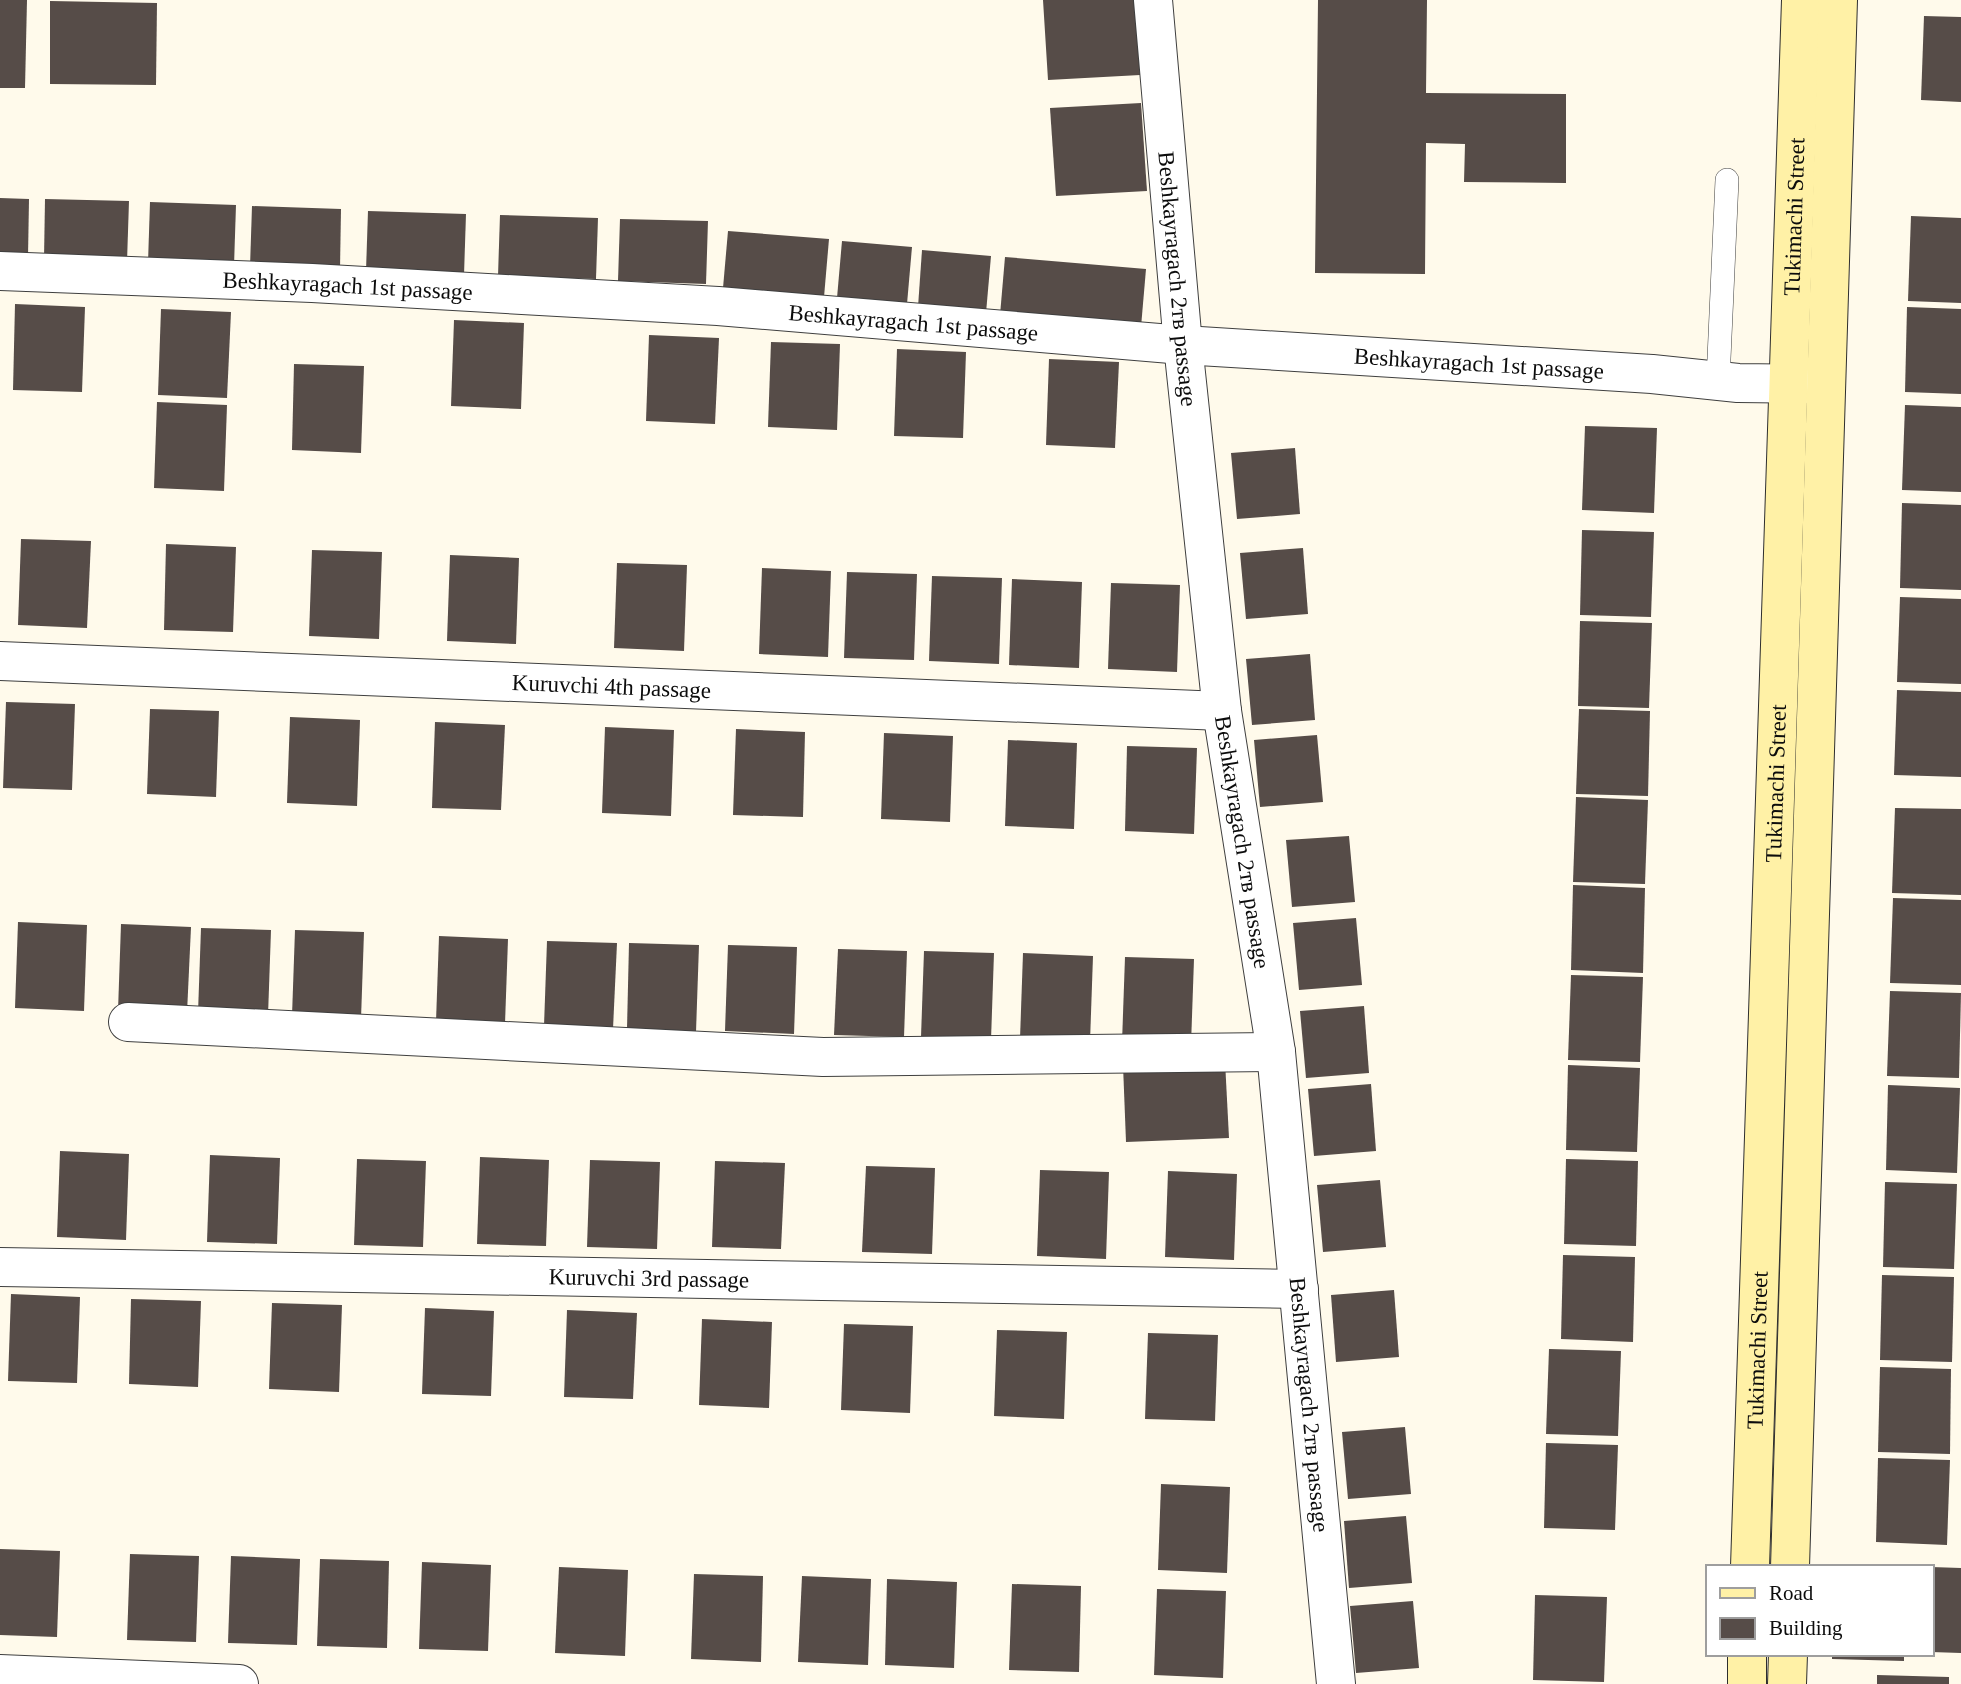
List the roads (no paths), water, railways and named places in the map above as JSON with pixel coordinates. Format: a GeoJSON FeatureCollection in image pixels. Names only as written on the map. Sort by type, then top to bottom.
{"type":"FeatureCollection","features":[{"type":"Feature","properties":{"kind":"main road","name":"Tukimachi Street"},"geometry":{"type":"LineString","coordinates":[[1750,1565],[1801,0]]}},
{"type":"Feature","properties":{"kind":"main road","name":"Tukimachi Street"},"geometry":{"type":"LineString","coordinates":[[1790,1565],[1838,0]]}},
{"type":"Feature","properties":{"kind":"main road"},"geometry":{"type":"LineString","coordinates":[[1746,1684],[1747,1656]]}},
{"type":"Feature","properties":{"kind":"main road"},"geometry":{"type":"LineString","coordinates":[[1787,1684],[1788,1656]]}},
{"type":"Feature","properties":{"kind":"street","name":"Beshkayragach 2тв passage"},"geometry":{"type":"LineString","coordinates":[[1153,0],[1184,345],[1222,711],[1276,1052],[1336,1684]]}},
{"type":"Feature","properties":{"kind":"street","name":"Beshkayragach 1st passage"},"geometry":{"type":"LineString","coordinates":[[0,271],[312,283],[705,305],[1184,345],[1718,380],[1826,384]]}},
{"type":"Feature","properties":{"kind":"street","name":"Kuruvchi 4th passage"},"geometry":{"type":"LineString","coordinates":[[0,661],[1222,711]]}},
{"type":"Feature","properties":{"kind":"street"},"geometry":{"type":"LineString","coordinates":[[128,1022],[823,1057],[1276,1052]]}},
{"type":"Feature","properties":{"kind":"street","name":"Kuruvchi 3rd passage"},"geometry":{"type":"LineString","coordinates":[[0,1266],[1299,1289]]}},
{"type":"Feature","properties":{"kind":"street"},"geometry":{"type":"LineString","coordinates":[[0,1674],[239,1684]]}},
{"type":"Feature","properties":{"kind":"lane"},"geometry":{"type":"LineString","coordinates":[[1718,380],[1727,180]]}}]}
